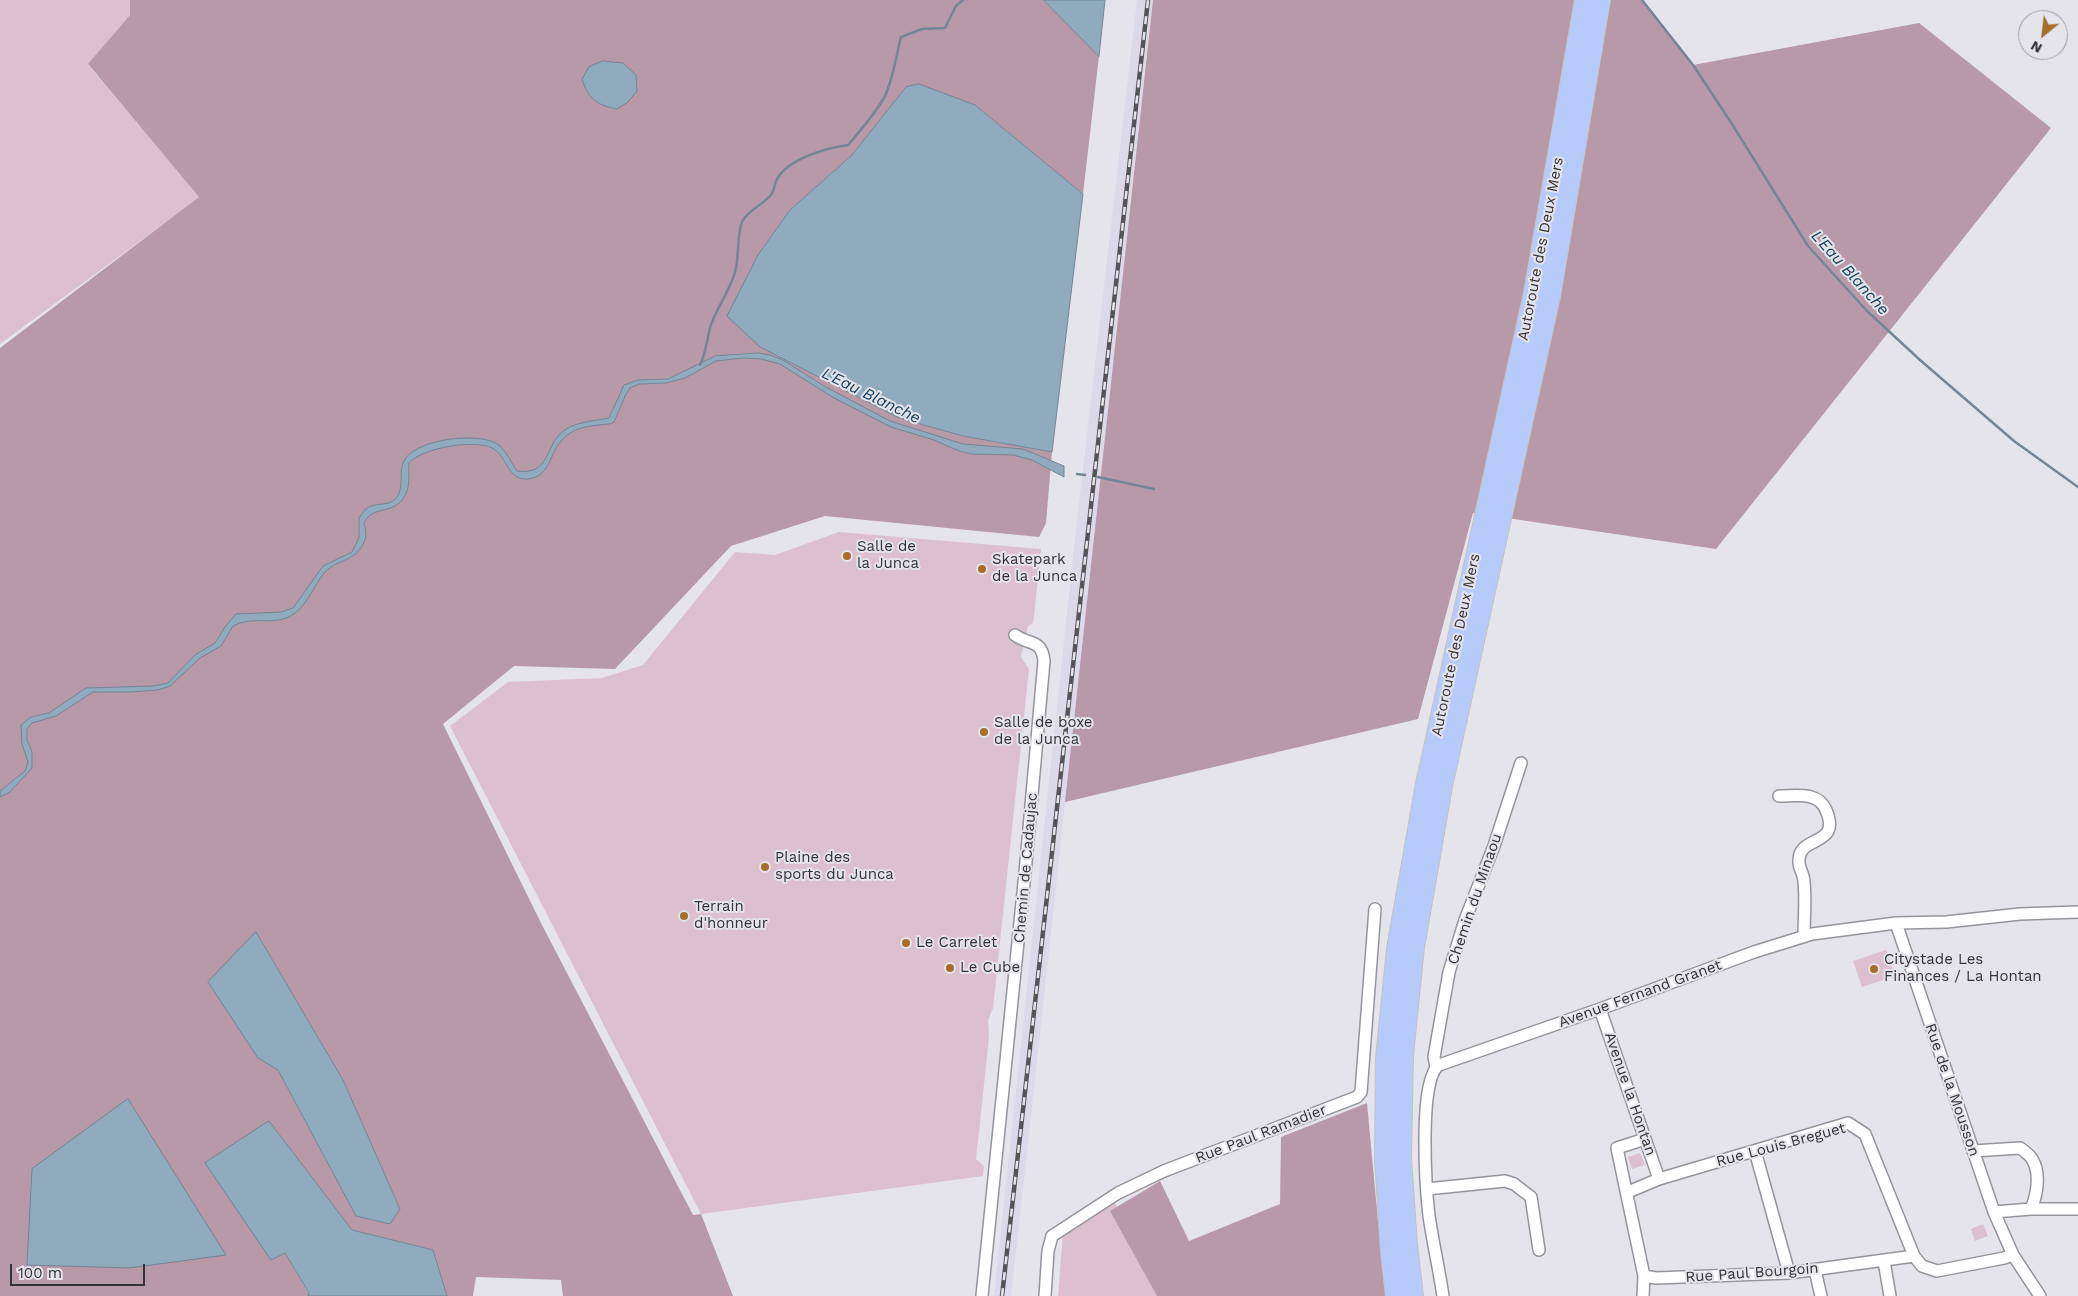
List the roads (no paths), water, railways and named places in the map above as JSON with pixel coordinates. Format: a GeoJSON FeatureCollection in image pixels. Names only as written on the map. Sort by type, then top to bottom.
{"type":"FeatureCollection","features":[{"type":"Feature","properties":{"kind":"highway","name":"Autoroute des Deux Mers"},"geometry":{"type":"LineString","coordinates":[[1396,1296],[1391,1252],[1385,1150],[1386,1058],[1397,949],[1426,784],[1534,293],[1584,0]]}},
{"type":"Feature","properties":{"kind":"highway","name":"Autoroute des Deux Mers"},"geometry":{"type":"LineString","coordinates":[[1413,1296],[1407,1245],[1401,1158],[1403,1055],[1414,947],[1444,776],[1550,296],[1600,0]]}},
{"type":"Feature","properties":{"kind":"street","name":"Chemin de Cadaujac"},"geometry":{"type":"LineString","coordinates":[[982,1296],[1023,893],[1044,661],[1037,645],[1030,641],[1020,640],[1015,635]]}},
{"type":"Feature","properties":{"kind":"street","name":"Chemin du Minaou"},"geometry":{"type":"LineString","coordinates":[[1436,1067],[1434,1057],[1436,1040],[1449,972],[1465,920],[1494,846],[1521,763]]}},
{"type":"Feature","properties":{"kind":"street"},"geometry":{"type":"LineString","coordinates":[[1779,796],[1816,797],[1823,802],[1830,823],[1828,831],[1822,839],[1806,846],[1801,851],[1798,861],[1804,879],[1804,936]]}},
{"type":"Feature","properties":{"kind":"street","name":"Rue Paul Ramadier"},"geometry":{"type":"LineString","coordinates":[[1045,1296],[1049,1245],[1056,1233],[1118,1193],[1164,1171],[1357,1097],[1361,1092],[1375,909]]}},
{"type":"Feature","properties":{"kind":"street","name":"Avenue Fernand Granet"},"geometry":{"type":"LineString","coordinates":[[1436,1067],[1754,952],[1804,936],[1896,922],[1946,922],[2020,914],[2078,912]]}},
{"type":"Feature","properties":{"kind":"street","name":"Rue de la Mousson"},"geometry":{"type":"LineString","coordinates":[[1896,922],[1994,1212],[2013,1255],[2040,1296]]}},
{"type":"Feature","properties":{"kind":"street","name":"Avenue la Hontan"},"geometry":{"type":"LineString","coordinates":[[1600,1009],[1659,1179]]}},
{"type":"Feature","properties":{"kind":"street"},"geometry":{"type":"LineString","coordinates":[[1436,1067],[1429,1082],[1426,1104],[1427,1189],[1429,1215],[1443,1296]]}},
{"type":"Feature","properties":{"kind":"street","name":"Rue Louis Breguet"},"geometry":{"type":"LineString","coordinates":[[1628,1192],[1659,1179],[1848,1124],[1865,1134],[1914,1256]]}},
{"type":"Feature","properties":{"kind":"street"},"geometry":{"type":"LineString","coordinates":[[1643,1296],[1644,1276],[1628,1192],[1617,1148],[1645,1139]]}},
{"type":"Feature","properties":{"kind":"street"},"geometry":{"type":"LineString","coordinates":[[1973,1152],[2020,1148],[2031,1158],[2034,1165],[2037,1190],[2031,1209]]}},
{"type":"Feature","properties":{"kind":"street"},"geometry":{"type":"LineString","coordinates":[[1755,1151],[1790,1273]]}},
{"type":"Feature","properties":{"kind":"street"},"geometry":{"type":"LineString","coordinates":[[1427,1189],[1505,1181],[1514,1184],[1531,1198],[1539,1250]]}},
{"type":"Feature","properties":{"kind":"street"},"geometry":{"type":"LineString","coordinates":[[1994,1212],[2031,1209],[2078,1209]]}},
{"type":"Feature","properties":{"kind":"street"},"geometry":{"type":"LineString","coordinates":[[1914,1256],[1922,1266],[1936,1271],[2013,1255]]}},
{"type":"Feature","properties":{"kind":"street","name":"Rue Paul Bourgoin"},"geometry":{"type":"LineString","coordinates":[[1644,1276],[1656,1278],[1790,1273],[1914,1256]]}},
{"type":"Feature","properties":{"kind":"street"},"geometry":{"type":"LineString","coordinates":[[1884,1261],[1890,1296]]}},
{"type":"Feature","properties":{"kind":"street"},"geometry":{"type":"LineString","coordinates":[[1815,1270],[1821,1296]]}},
{"type":"Feature","properties":{"kind":"water"},"geometry":{"type":"Polygon","coordinates":[[[1044,0],[1105,0],[1099,56],[1044,0]]]}},
{"type":"Feature","properties":{"kind":"water"},"geometry":{"type":"Polygon","coordinates":[[[603,61],[623,63],[636,75],[637,91],[628,102],[617,109],[604,106],[591,97],[582,79],[589,67],[603,61]]]}},
{"type":"Feature","properties":{"kind":"water"},"geometry":{"type":"Polygon","coordinates":[[[919,84],[975,105],[1083,194],[1052,452],[963,436],[899,418],[760,347],[727,316],[758,255],[790,210],[852,155],[906,87],[919,84]]]}},
{"type":"Feature","properties":{"kind":"water"},"geometry":{"type":"Polygon","coordinates":[[[758,353],[783,360],[824,386],[890,421],[963,444],[1023,449],[1064,466],[1064,477],[1032,460],[1013,455],[972,454],[959,451],[934,440],[891,427],[834,398],[780,364],[761,359],[743,358],[716,361],[685,378],[666,383],[639,384],[630,388],[626,394],[614,422],[585,427],[568,435],[555,449],[546,468],[536,477],[521,479],[516,476],[511,472],[497,451],[484,445],[449,446],[425,453],[416,458],[409,463],[408,488],[403,499],[397,505],[373,513],[368,517],[364,523],[365,539],[357,553],[329,568],[301,608],[295,613],[282,619],[240,623],[233,626],[221,646],[200,658],[170,686],[158,690],[93,692],[56,716],[32,723],[27,729],[27,740],[32,752],[32,768],[10,792],[0,797],[0,791],[25,771],[28,762],[22,744],[21,725],[31,717],[49,713],[86,688],[153,686],[168,683],[195,655],[215,643],[236,614],[281,612],[293,608],[323,566],[352,552],[359,538],[359,518],[365,511],[369,507],[391,502],[397,497],[400,489],[403,463],[409,455],[419,448],[432,443],[464,438],[491,441],[500,446],[517,471],[535,469],[540,466],[555,441],[565,430],[583,423],[609,418],[624,385],[638,380],[668,379],[715,356],[758,353]]]}},
{"type":"Feature","properties":{"kind":"water"},"geometry":{"type":"Polygon","coordinates":[[[256,932],[343,1080],[400,1209],[390,1224],[356,1216],[278,1070],[258,1058],[208,982],[256,932]]]}},
{"type":"Feature","properties":{"kind":"water"},"geometry":{"type":"Polygon","coordinates":[[[128,1099],[226,1255],[129,1268],[27,1265],[32,1169],[128,1099]]]}},
{"type":"Feature","properties":{"kind":"water"},"geometry":{"type":"Polygon","coordinates":[[[269,1121],[352,1230],[433,1250],[447,1296],[308,1296],[309,1293],[285,1253],[271,1260],[205,1163],[269,1121]]]}},
{"type":"Feature","properties":{"kind":"waterway","name":"L'Eau Blanche"},"geometry":{"type":"LineString","coordinates":[[700,365],[713,320],[734,276],[737,263],[739,232],[744,218],[770,196],[777,179],[790,165],[809,155],[848,145],[884,98],[892,76],[901,37],[922,29],[945,28],[956,6],[963,0]]}},
{"type":"Feature","properties":{"kind":"waterway","name":"L'Eau Blanche"},"geometry":{"type":"LineString","coordinates":[[1642,0],[1693,65],[1808,246],[1867,311],[1920,360],[2014,441],[2078,487]]}},
{"type":"Feature","properties":{"kind":"waterway","name":"L'Eau Blanche"},"geometry":{"type":"LineString","coordinates":[[1077,474],[1085,475]]}},
{"type":"Feature","properties":{"kind":"waterway","name":"L'Eau Blanche"},"geometry":{"type":"LineString","coordinates":[[1098,477],[1154,489]]}},
{"type":"Feature","properties":{"kind":"railway"},"geometry":{"type":"LineString","coordinates":[[1002,1296],[1148,0]]}},
{"type":"Feature","properties":{"kind":"place","name":"Salle de la Junca"},"geometry":{"type":"Point","coordinates":[847,556]}},
{"type":"Feature","properties":{"kind":"place","name":"Skatepark de la Junca"},"geometry":{"type":"Point","coordinates":[982,569]}},
{"type":"Feature","properties":{"kind":"place","name":"Salle de boxe de la Junca"},"geometry":{"type":"Point","coordinates":[984,732]}},
{"type":"Feature","properties":{"kind":"place","name":"Plaine des sports du Junca"},"geometry":{"type":"Point","coordinates":[765,867]}},
{"type":"Feature","properties":{"kind":"place","name":"Terrain d'honneur"},"geometry":{"type":"Point","coordinates":[684,916]}},
{"type":"Feature","properties":{"kind":"place","name":"Le Carrelet"},"geometry":{"type":"Point","coordinates":[906,943]}},
{"type":"Feature","properties":{"kind":"place","name":"Le Cube"},"geometry":{"type":"Point","coordinates":[950,968]}},
{"type":"Feature","properties":{"kind":"place","name":"Citystade Les Finances / La Hontan"},"geometry":{"type":"Point","coordinates":[1874,969]}}]}
